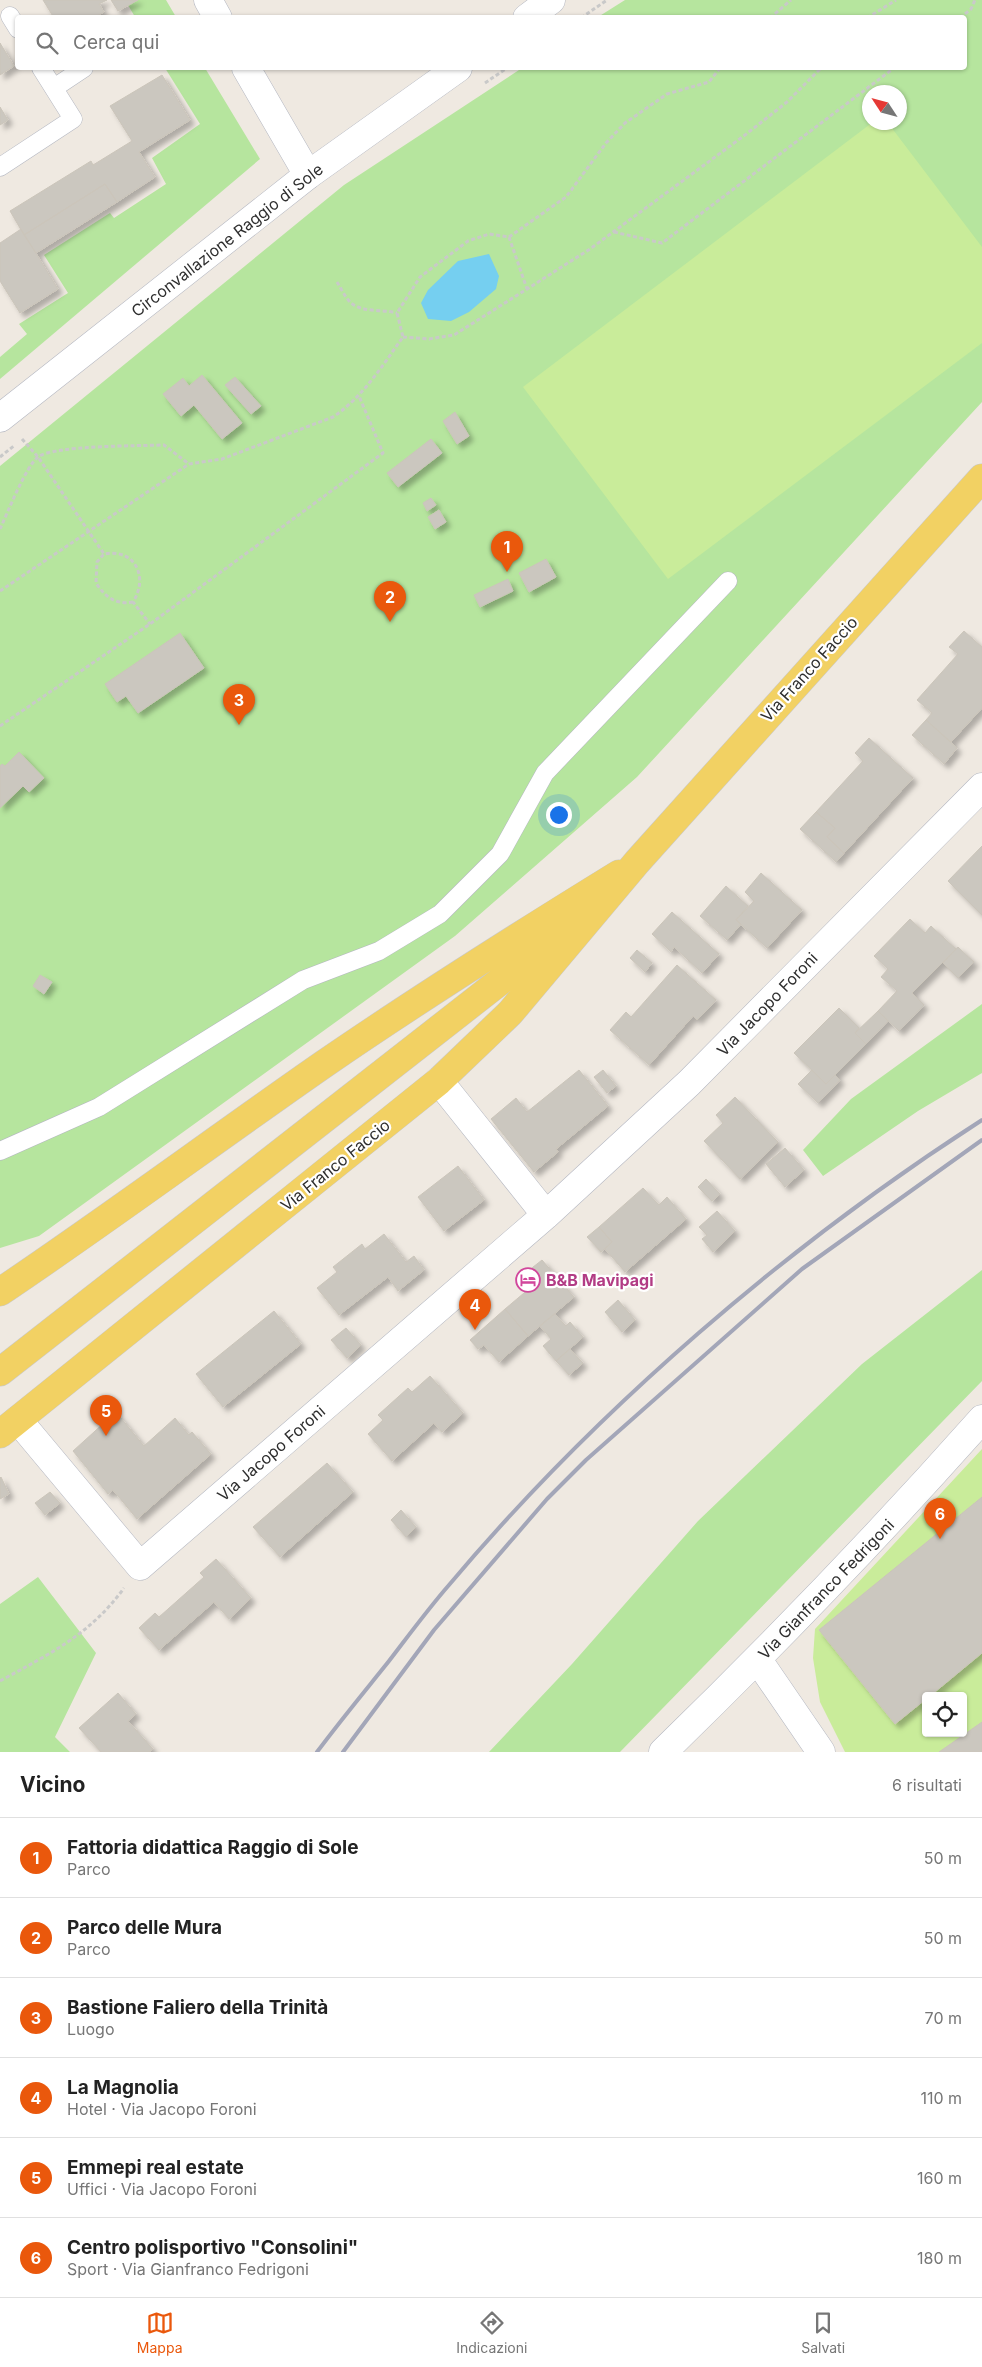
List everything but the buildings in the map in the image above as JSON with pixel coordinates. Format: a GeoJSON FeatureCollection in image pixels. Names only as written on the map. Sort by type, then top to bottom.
{"type":"FeatureCollection","features":[{"type":"Feature","properties":{"kind":"main road","name":"Via Franco Faccio"},"geometry":{"type":"LineString","coordinates":[[9,1427],[439,1081],[510,1013],[637,862],[982,478]]}},
{"type":"Feature","properties":{"kind":"main road","name":"Via Franco Faccio"},"geometry":{"type":"LineString","coordinates":[[0,1292],[85,1235],[325,1064],[515,938],[637,862]]}},
{"type":"Feature","properties":{"kind":"main road","name":"Via Franco Faccio"},"geometry":{"type":"LineString","coordinates":[[0,1372],[532,957],[637,862]]}},
{"type":"Feature","properties":{"kind":"street"},"geometry":{"type":"LineString","coordinates":[[208,0],[216,15]]}},
{"type":"Feature","properties":{"kind":"street"},"geometry":{"type":"LineString","coordinates":[[531,15],[551,0]]}},
{"type":"Feature","properties":{"kind":"street"},"geometry":{"type":"LineString","coordinates":[[247,70],[308,175]]}},
{"type":"Feature","properties":{"kind":"street","name":"Circonvallazione Raggio di Sole"},"geometry":{"type":"LineString","coordinates":[[0,418],[308,175],[455,70]]}},
{"type":"Feature","properties":{"kind":"street","name":"Via Jacopo Foroni"},"geometry":{"type":"LineString","coordinates":[[140,1566],[546,1215],[689,1083],[982,787]]}},
{"type":"Feature","properties":{"kind":"street"},"geometry":{"type":"LineString","coordinates":[[439,1081],[546,1215]]}},
{"type":"Feature","properties":{"kind":"street","name":"Via Gianfranco Fedrigoni"},"geometry":{"type":"LineString","coordinates":[[663,1752],[758,1660],[906,1504],[982,1419]]}},
{"type":"Feature","properties":{"kind":"street"},"geometry":{"type":"LineString","coordinates":[[9,1427],[140,1566]]}},
{"type":"Feature","properties":{"kind":"street"},"geometry":{"type":"LineString","coordinates":[[758,1660],[821,1752]]}},
{"type":"Feature","properties":{"kind":"lane"},"geometry":{"type":"LineString","coordinates":[[0,167],[73,119],[42,70]]}},
{"type":"Feature","properties":{"kind":"lane"},"geometry":{"type":"LineString","coordinates":[[54,88],[81,70]]}},
{"type":"Feature","properties":{"kind":"lane"},"geometry":{"type":"LineString","coordinates":[[0,1151],[99,1108],[303,980],[380,951],[440,914],[500,854],[545,773],[728,581]]}},
{"type":"Feature","properties":{"kind":"path"},"geometry":{"type":"LineString","coordinates":[[585,15],[607,0]]}},
{"type":"Feature","properties":{"kind":"path"},"geometry":{"type":"LineString","coordinates":[[774,15],[791,0]]}},
{"type":"Feature","properties":{"kind":"path"},"geometry":{"type":"LineString","coordinates":[[872,15],[896,0]]}},
{"type":"Feature","properties":{"kind":"path"},"geometry":{"type":"LineString","coordinates":[[964,15],[971,9],[975,0]]}},
{"type":"Feature","properties":{"kind":"path"},"geometry":{"type":"LineString","coordinates":[[403,337],[397,313],[420,278],[468,241],[489,234],[509,237],[566,197],[606,143],[625,123],[667,94],[709,82],[718,70]]}},
{"type":"Feature","properties":{"kind":"path"},"geometry":{"type":"LineString","coordinates":[[403,337],[429,338],[454,335],[527,289],[614,232],[745,135],[787,102],[819,70]]}},
{"type":"Feature","properties":{"kind":"path"},"geometry":{"type":"LineString","coordinates":[[614,232],[662,243],[891,70]]}},
{"type":"Feature","properties":{"kind":"path"},"geometry":{"type":"LineString","coordinates":[[509,237],[527,289]]}},
{"type":"Feature","properties":{"kind":"path"},"geometry":{"type":"LineString","coordinates":[[337,282],[350,302],[361,309],[385,310],[397,313]]}},
{"type":"Feature","properties":{"kind":"path"},"geometry":{"type":"LineString","coordinates":[[0,591],[189,464],[222,459],[333,418],[359,396],[403,337]]}},
{"type":"Feature","properties":{"kind":"path"},"geometry":{"type":"LineString","coordinates":[[0,726],[150,624],[382,453],[359,396]]}},
{"type":"Feature","properties":{"kind":"path"},"geometry":{"type":"LineString","coordinates":[[0,457],[22,440],[38,457],[104,554]]}},
{"type":"Feature","properties":{"kind":"path"},"geometry":{"type":"LineString","coordinates":[[0,529],[38,457],[59,451],[164,445],[189,464]]}},
{"type":"Feature","properties":{"kind":"path"},"geometry":{"type":"LineString","coordinates":[[104,554],[121,554],[129,557],[135,564],[140,574],[141,586],[133,602],[122,604],[110,598],[96,583],[97,562],[104,554]]}},
{"type":"Feature","properties":{"kind":"path"},"geometry":{"type":"LineString","coordinates":[[133,602],[150,624]]}},
{"type":"Feature","properties":{"kind":"path"},"geometry":{"type":"LineString","coordinates":[[0,1681],[73,1640],[108,1610],[140,1566]]}},
{"type":"Feature","properties":{"kind":"green space"},"geometry":{"type":"Polygon","coordinates":[[[138,0],[166,0],[175,15],[134,15],[128,5],[138,0]]]}},
{"type":"Feature","properties":{"kind":"green space"},"geometry":{"type":"Polygon","coordinates":[[[625,0],[982,0],[982,402],[637,777],[455,936],[39,1236],[0,1248],[0,466],[344,185],[519,70],[967,70],[967,15],[601,15],[625,0]]]}},
{"type":"Feature","properties":{"kind":"green space"},"geometry":{"type":"Polygon","coordinates":[[[166,70],[206,70],[260,159],[0,379],[0,357],[27,334],[19,324],[68,293],[44,255],[110,213],[114,218],[166,184],[152,158],[200,124],[166,70]]]}},
{"type":"Feature","properties":{"kind":"green space"},"geometry":{"type":"Polygon","coordinates":[[[862,130],[893,130],[982,247],[982,343],[668,579],[523,387],[862,130]]]}},
{"type":"Feature","properties":{"kind":"green space"},"geometry":{"type":"Polygon","coordinates":[[[982,1004],[982,1073],[918,1111],[823,1176],[803,1150],[851,1099],[982,1004]]]}},
{"type":"Feature","properties":{"kind":"green space"},"geometry":{"type":"Polygon","coordinates":[[[982,1270],[982,1381],[620,1752],[489,1752],[572,1664],[698,1521],[862,1364],[982,1270]]]}},
{"type":"Feature","properties":{"kind":"green space"},"geometry":{"type":"Polygon","coordinates":[[[982,1449],[982,1752],[845,1752],[820,1702],[813,1658],[815,1629],[982,1449]]]}},
{"type":"Feature","properties":{"kind":"green space"},"geometry":{"type":"Polygon","coordinates":[[[38,1577],[96,1653],[55,1737],[70,1752],[0,1752],[0,1604],[38,1577]]]}},
{"type":"Feature","properties":{"kind":"water"},"geometry":{"type":"Polygon","coordinates":[[[489,254],[499,276],[496,289],[469,312],[451,321],[428,319],[421,303],[428,290],[458,261],[489,254]]]}},
{"type":"Feature","properties":{"kind":"railway"},"geometry":{"type":"LineString","coordinates":[[317,1752],[426,1613],[506,1520],[632,1393],[768,1275],[838,1220],[910,1168],[982,1120]]}},
{"type":"Feature","properties":{"kind":"railway"},"geometry":{"type":"LineString","coordinates":[[343,1752],[434,1630],[547,1499],[586,1460],[802,1269],[982,1140]]}},
{"type":"Feature","properties":{"kind":"place","name":"Fattoria didattica Raggio di Sole"},"geometry":{"type":"Point","coordinates":[507,572]}},
{"type":"Feature","properties":{"kind":"place","name":"Parco delle Mura"},"geometry":{"type":"Point","coordinates":[390,622]}},
{"type":"Feature","properties":{"kind":"place","name":"Bastione Faliero della Trinità"},"geometry":{"type":"Point","coordinates":[239,725]}},
{"type":"Feature","properties":{"kind":"place","name":"B&B Mavipagi"},"geometry":{"type":"Point","coordinates":[528,1280]}},
{"type":"Feature","properties":{"kind":"place","name":"La Magnolia"},"geometry":{"type":"Point","coordinates":[475,1330]}},
{"type":"Feature","properties":{"kind":"place","name":"Emmepi real estate"},"geometry":{"type":"Point","coordinates":[106,1436]}},
{"type":"Feature","properties":{"kind":"place","name":"Centro polisportivo \"Consolini\""},"geometry":{"type":"Point","coordinates":[940,1539]}}]}
